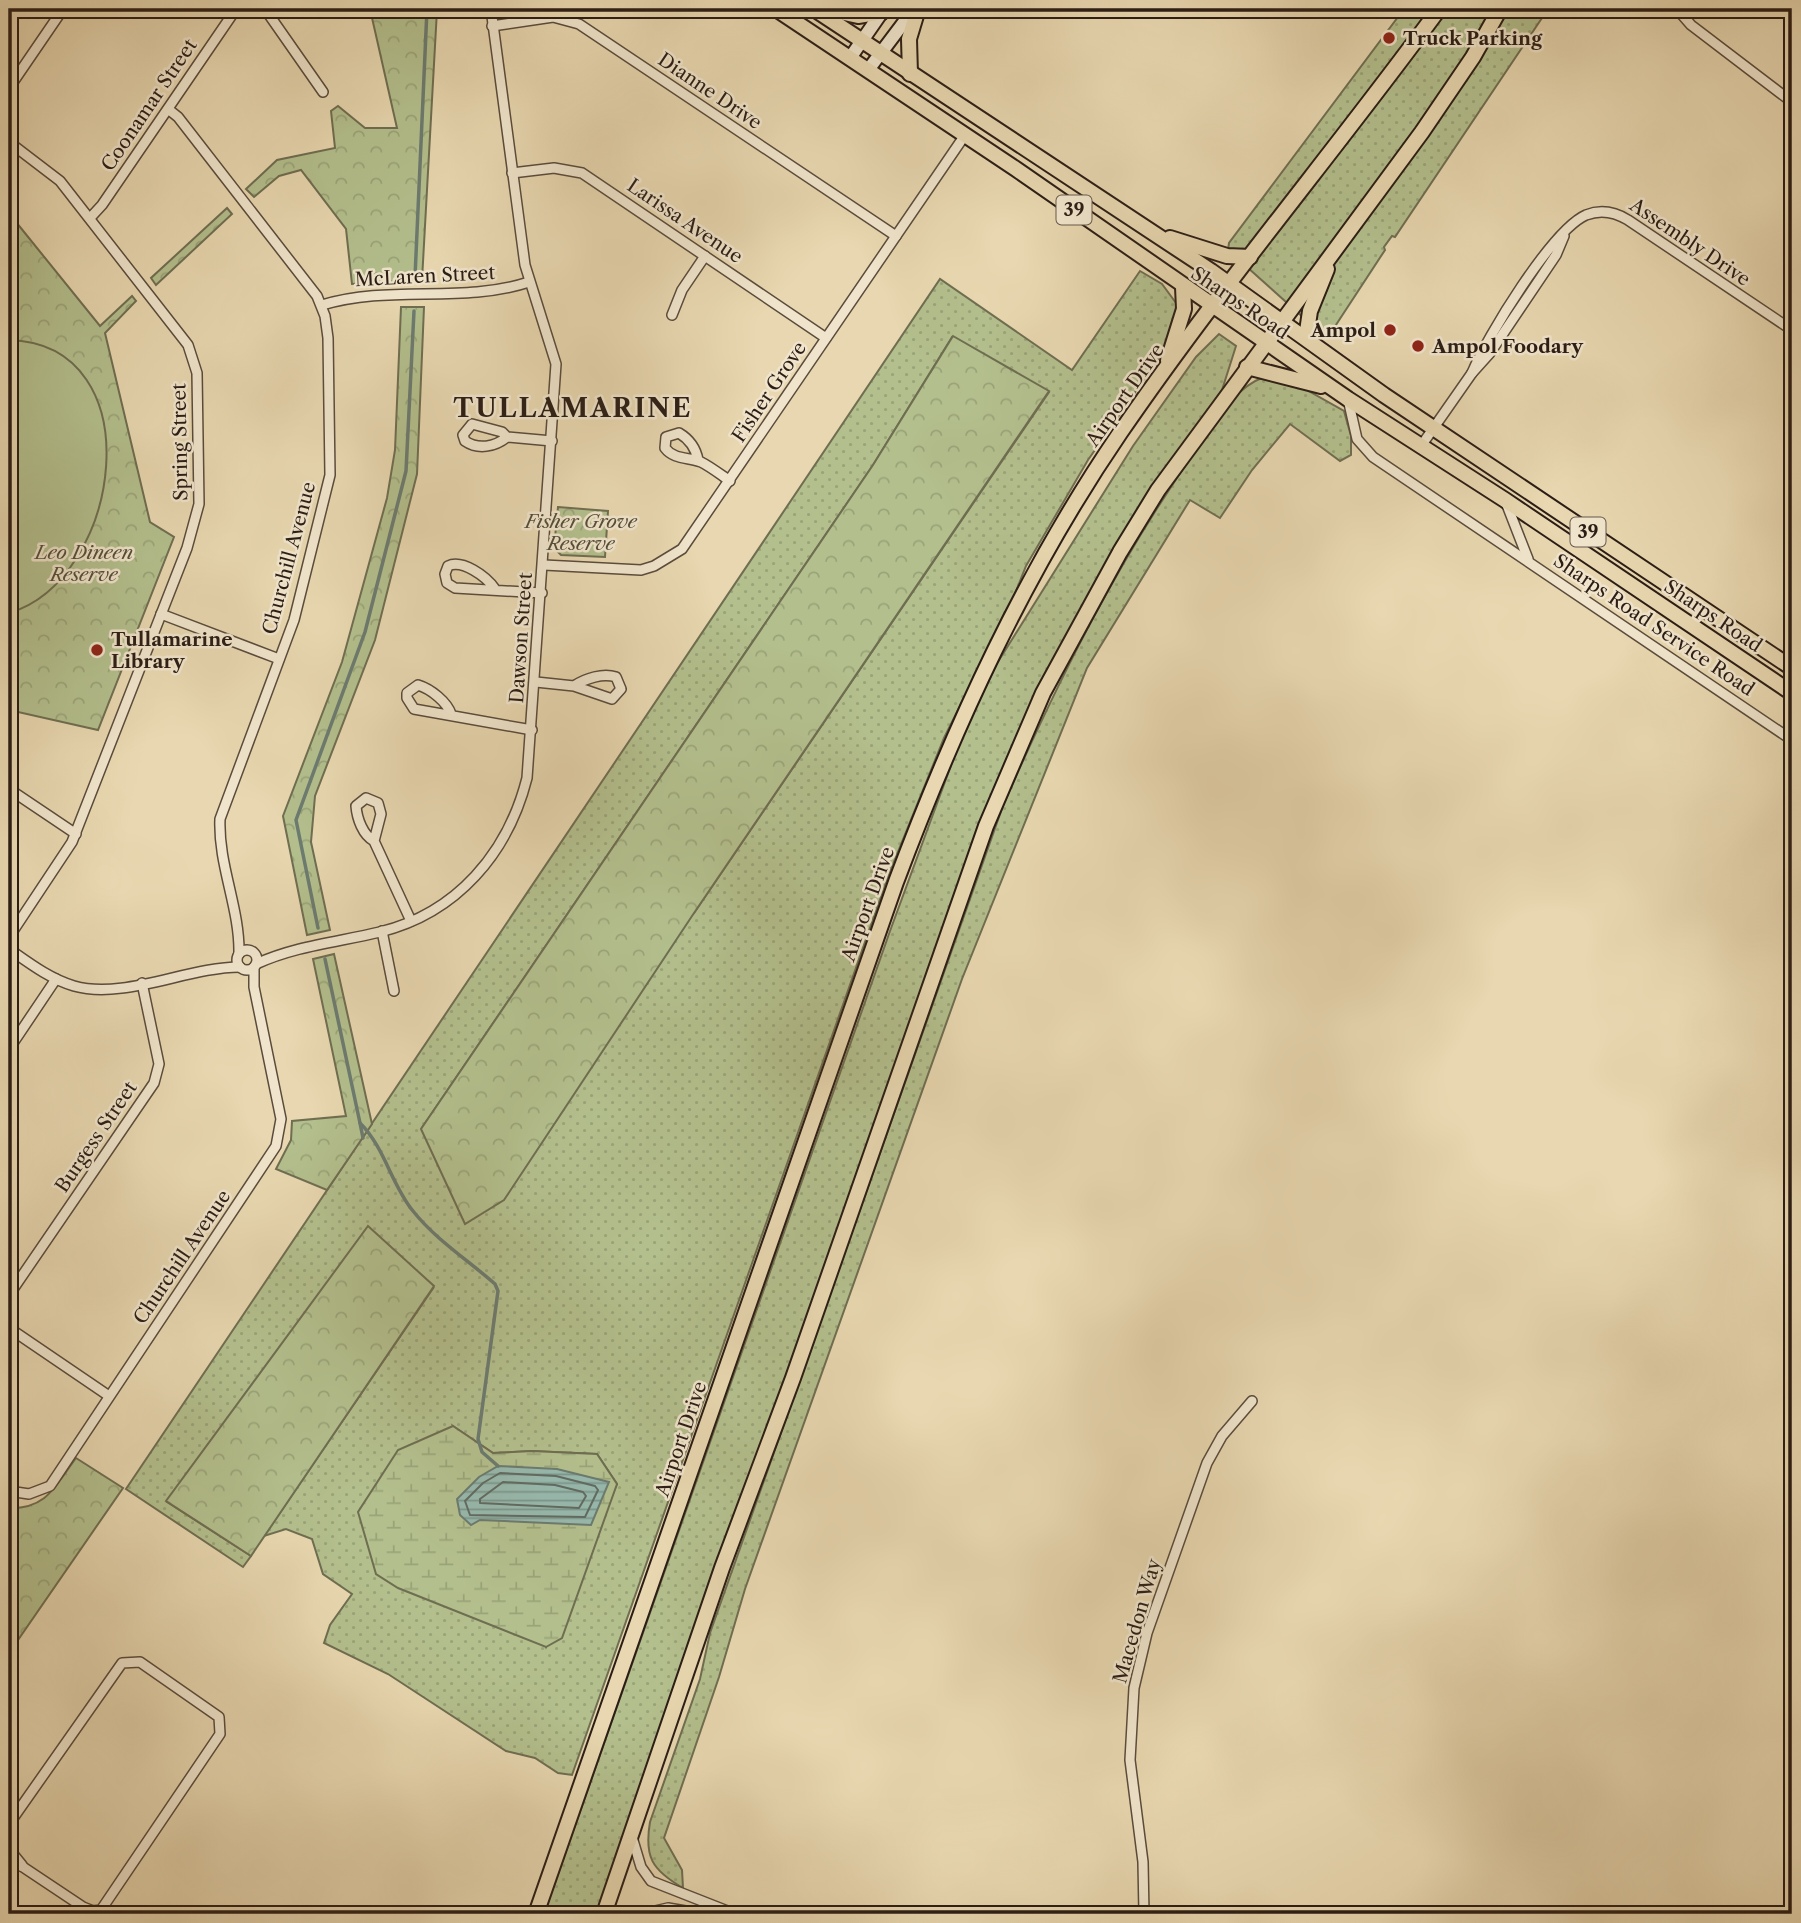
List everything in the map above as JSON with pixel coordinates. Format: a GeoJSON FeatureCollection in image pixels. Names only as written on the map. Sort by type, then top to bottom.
{"type":"FeatureCollection","features":[{"type":"Feature","properties":{"kind":"main road","name":"Sharps Road"},"geometry":{"type":"LineString","coordinates":[[776,9],[965,135],[1341,395],[1505,500],[1792,693]]}},
{"type":"Feature","properties":{"kind":"main road","name":"Sharps Road"},"geometry":{"type":"LineString","coordinates":[[814,9],[1151,232],[1434,428],[1792,668]]}},
{"type":"Feature","properties":{"kind":"main road"},"geometry":{"type":"LineString","coordinates":[[826,9],[858,16],[871,16],[883,10]]}},
{"type":"Feature","properties":{"kind":"main road"},"geometry":{"type":"LineString","coordinates":[[910,74],[909,39],[916,9]]}},
{"type":"Feature","properties":{"kind":"main road","name":"Airport Drive"},"geometry":{"type":"LineString","coordinates":[[536,1914],[924,808],[974,693],[1033,578],[1090,479],[1228,284],[1439,9]]}},
{"type":"Feature","properties":{"kind":"main road"},"geometry":{"type":"LineString","coordinates":[[604,1914],[722,1569],[793,1378],[944,941],[1016,754],[1044,693],[1120,552],[1158,490],[1422,132],[1473,57],[1500,9]]}},
{"type":"Feature","properties":{"kind":"main road"},"geometry":{"type":"LineString","coordinates":[[1151,232],[1227,256],[1250,257]]}},
{"type":"Feature","properties":{"kind":"main road"},"geometry":{"type":"LineString","coordinates":[[1306,338],[1310,311],[1335,249]]}},
{"type":"Feature","properties":{"kind":"main road"},"geometry":{"type":"LineString","coordinates":[[1163,374],[1184,309],[1183,287]]}},
{"type":"Feature","properties":{"kind":"main road"},"geometry":{"type":"LineString","coordinates":[[1247,368],[1274,372],[1341,395]]}},
{"type":"Feature","properties":{"kind":"street"},"geometry":{"type":"LineString","coordinates":[[9,88],[63,9]]}},
{"type":"Feature","properties":{"kind":"street","name":"Coonamar Street"},"geometry":{"type":"LineString","coordinates":[[90,218],[102,205],[236,9]]}},
{"type":"Feature","properties":{"kind":"street"},"geometry":{"type":"LineString","coordinates":[[265,9],[323,92]]}},
{"type":"Feature","properties":{"kind":"street","name":"Dawson Street"},"geometry":{"type":"LineString","coordinates":[[9,949],[56,979],[90,988],[142,983],[382,931],[411,921],[432,911],[466,886],[499,846],[523,795],[532,730],[556,365],[529,282],[491,9]]}},
{"type":"Feature","properties":{"kind":"street"},"geometry":{"type":"LineString","coordinates":[[868,70],[916,9]]}},
{"type":"Feature","properties":{"kind":"street"},"geometry":{"type":"LineString","coordinates":[[1677,9],[1690,25],[1789,100],[1792,88]]}},
{"type":"Feature","properties":{"kind":"street"},"geometry":{"type":"LineString","coordinates":[[850,58],[883,10]]}},
{"type":"Feature","properties":{"kind":"street","name":"Dianne Drive"},"geometry":{"type":"LineString","coordinates":[[492,26],[553,17],[579,24],[896,236]]}},
{"type":"Feature","properties":{"kind":"street","name":"Churchill Avenue"},"geometry":{"type":"LineString","coordinates":[[9,1491],[29,1494],[50,1486],[276,1146],[281,1119],[220,841],[219,819],[297,609],[330,475],[328,338],[322,305],[178,117],[167,109]]}},
{"type":"Feature","properties":{"kind":"street","name":"Fisher Grove"},"geometry":{"type":"LineString","coordinates":[[544,565],[625,571],[654,566],[687,544],[965,135]]}},
{"type":"Feature","properties":{"kind":"street","name":"Spring Street"},"geometry":{"type":"LineString","coordinates":[[9,142],[53,173],[183,337],[197,373],[198,513],[76,834],[9,937]]}},
{"type":"Feature","properties":{"kind":"street","name":"Larissa Avenue"},"geometry":{"type":"LineString","coordinates":[[512,173],[554,168],[582,173],[826,338]]}},
{"type":"Feature","properties":{"kind":"street","name":"Assembly Drive"},"geometry":{"type":"LineString","coordinates":[[1421,446],[1472,373],[1482,348],[1548,250],[1566,231],[1587,215],[1601,211],[1621,216],[1792,330]]}},
{"type":"Feature","properties":{"kind":"street"},"geometry":{"type":"LineString","coordinates":[[672,315],[682,290],[705,256]]}},
{"type":"Feature","properties":{"kind":"street","name":"McLaren Street"},"geometry":{"type":"LineString","coordinates":[[322,305],[354,296],[490,293],[529,282]]}},
{"type":"Feature","properties":{"kind":"street","name":"Sharps Road Service Road"},"geometry":{"type":"LineString","coordinates":[[1341,395],[1357,439],[1373,457],[1792,740]]}},
{"type":"Feature","properties":{"kind":"street"},"geometry":{"type":"LineString","coordinates":[[507,437],[552,442]]}},
{"type":"Feature","properties":{"kind":"street"},"geometry":{"type":"LineString","coordinates":[[698,460],[730,481]]}},
{"type":"Feature","properties":{"kind":"street","name":"Sharps Road Service Road"},"geometry":{"type":"LineString","coordinates":[[1505,500],[1530,564]]}},
{"type":"Feature","properties":{"kind":"street"},"geometry":{"type":"LineString","coordinates":[[495,589],[463,565],[455,563],[448,566],[445,574],[447,583],[455,588],[542,593]]}},
{"type":"Feature","properties":{"kind":"street"},"geometry":{"type":"LineString","coordinates":[[161,614],[279,659]]}},
{"type":"Feature","properties":{"kind":"street"},"geometry":{"type":"LineString","coordinates":[[536,682],[574,686],[612,699],[621,689],[616,677],[607,674],[574,686]]}},
{"type":"Feature","properties":{"kind":"street"},"geometry":{"type":"LineString","coordinates":[[451,714],[448,705],[425,688],[418,685],[408,693],[407,698],[414,709],[532,730]]}},
{"type":"Feature","properties":{"kind":"street"},"geometry":{"type":"LineString","coordinates":[[9,789],[76,834]]}},
{"type":"Feature","properties":{"kind":"street"},"geometry":{"type":"LineString","coordinates":[[374,841],[411,921]]}},
{"type":"Feature","properties":{"kind":"street"},"geometry":{"type":"LineString","coordinates":[[382,931],[394,991]]}},
{"type":"Feature","properties":{"kind":"street"},"geometry":{"type":"LineString","coordinates":[[9,1049],[56,979]]}},
{"type":"Feature","properties":{"kind":"street","name":"Burgess Street"},"geometry":{"type":"LineString","coordinates":[[9,1295],[153,1083],[159,1064],[142,983]]}},
{"type":"Feature","properties":{"kind":"street"},"geometry":{"type":"LineString","coordinates":[[9,1328],[109,1395]]}},
{"type":"Feature","properties":{"kind":"street","name":"Macedon Way"},"geometry":{"type":"LineString","coordinates":[[1143,1913],[1143,1862],[1130,1749],[1132,1700],[1140,1660],[1207,1463],[1228,1428],[1252,1401]]}},
{"type":"Feature","properties":{"kind":"street"},"geometry":{"type":"LineString","coordinates":[[9,1824],[122,1663],[140,1662],[219,1717],[220,1734],[101,1910],[93,1911],[83,1907],[23,1867],[9,1861]]}},
{"type":"Feature","properties":{"kind":"street"},"geometry":{"type":"LineString","coordinates":[[631,1835],[641,1867],[651,1881],[735,1914]]}},
{"type":"Feature","properties":{"kind":"street"},"geometry":{"type":"LineString","coordinates":[[9,1849],[23,1867]]}},
{"type":"Feature","properties":{"kind":"street"},"geometry":{"type":"LineString","coordinates":[[642,1914],[668,1908],[704,1914]]}},
{"type":"Feature","properties":{"kind":"green space"},"geometry":{"type":"Polygon","coordinates":[[[370,9],[471,9],[437,10],[422,280],[352,284],[346,229],[301,170],[279,176],[254,197],[246,189],[277,160],[335,148],[331,111],[338,106],[365,128],[397,128],[370,9]]]}},
{"type":"Feature","properties":{"kind":"green space"},"geometry":{"type":"Polygon","coordinates":[[[1404,9],[1548,9],[1395,237],[1392,236],[1384,247],[1385,250],[1330,334],[1322,338],[1315,328],[1228,250],[1229,243],[1404,9]]]}},
{"type":"Feature","properties":{"kind":"green space"},"geometry":{"type":"Polygon","coordinates":[[[227,208],[232,214],[156,285],[151,278],[227,208]]]}},
{"type":"Feature","properties":{"kind":"green space","name":"Leo Dineen Reserve"},"geometry":{"type":"Polygon","coordinates":[[[16,222],[100,326],[132,296],[136,301],[105,333],[150,522],[174,537],[98,730],[9,710],[9,233],[16,222]]]}},
{"type":"Feature","properties":{"kind":"green space"},"geometry":{"type":"Polygon","coordinates":[[[1140,271],[1162,284],[1176,303],[1176,322],[1163,352],[1088,460],[1026,566],[1011,604],[944,738],[889,874],[572,1775],[558,1773],[535,1758],[506,1751],[388,1674],[324,1643],[330,1625],[352,1594],[323,1574],[312,1539],[286,1529],[264,1536],[434,1287],[167,1502],[251,1556],[243,1567],[126,1489],[940,279],[1072,370],[1140,271]],[[952,337],[873,465],[421,1129],[694,913],[1049,392],[952,337]],[[453,1426],[546,1647],[617,1484],[597,1454],[532,1451],[493,1453],[453,1426]]]}},
{"type":"Feature","properties":{"kind":"green space"},"geometry":{"type":"Polygon","coordinates":[[[401,307],[424,307],[417,474],[375,640],[315,796],[311,842],[330,930],[307,935],[283,816],[342,662],[387,498],[395,450],[401,307]]]}},
{"type":"Feature","properties":{"kind":"green space"},"geometry":{"type":"Polygon","coordinates":[[[1219,334],[1236,346],[1222,390],[1190,436],[1042,685],[598,1914],[544,1914],[890,931],[960,741],[996,665],[1133,446],[1196,357],[1219,334]]]}},
{"type":"Feature","properties":{"kind":"green space"},"geometry":{"type":"Polygon","coordinates":[[[953,336],[1049,391],[694,913],[504,1200],[465,1224],[421,1129],[873,465],[953,336]]]}},
{"type":"Feature","properties":{"kind":"green space"},"geometry":{"type":"Polygon","coordinates":[[[9,340],[56,352],[86,380],[103,419],[106,466],[97,513],[77,557],[47,592],[9,613],[9,340]]]}},
{"type":"Feature","properties":{"kind":"green space"},"geometry":{"type":"Polygon","coordinates":[[[1264,377],[1296,384],[1344,411],[1351,436],[1351,455],[1340,461],[1290,424],[1252,470],[1220,518],[1190,500],[1087,668],[962,979],[745,1589],[719,1677],[664,1838],[682,1870],[683,1888],[664,1875],[653,1861],[648,1845],[650,1822],[700,1679],[710,1633],[1004,803],[1068,666],[1141,534],[1226,407],[1253,382],[1264,377]]]}},
{"type":"Feature","properties":{"kind":"green space","name":"Fisher Grove Reserve"},"geometry":{"type":"Polygon","coordinates":[[[558,507],[608,511],[605,557],[561,555],[554,548],[558,507]]]}},
{"type":"Feature","properties":{"kind":"green space"},"geometry":{"type":"Polygon","coordinates":[[[334,954],[372,1124],[327,1190],[276,1169],[291,1140],[292,1121],[346,1116],[313,959],[334,954]]]}},
{"type":"Feature","properties":{"kind":"green space"},"geometry":{"type":"Polygon","coordinates":[[[368,1226],[434,1286],[251,1556],[166,1501],[368,1226]]]}},
{"type":"Feature","properties":{"kind":"green space"},"geometry":{"type":"Polygon","coordinates":[[[453,1426],[493,1453],[532,1451],[597,1454],[617,1484],[562,1638],[546,1647],[398,1588],[376,1574],[358,1512],[398,1450],[453,1426]]]}},
{"type":"Feature","properties":{"kind":"green space"},"geometry":{"type":"Polygon","coordinates":[[[76,1458],[123,1488],[9,1653],[9,1508],[33,1505],[41,1500],[56,1486],[76,1458]]]}},
{"type":"Feature","properties":{"kind":"water"},"geometry":{"type":"Polygon","coordinates":[[[498,1466],[557,1469],[609,1482],[591,1525],[480,1520],[471,1525],[460,1515],[457,1499],[479,1477],[498,1466]]]}},
{"type":"Feature","properties":{"kind":"waterway"},"geometry":{"type":"LineString","coordinates":[[415,277],[427,9]]}},
{"type":"Feature","properties":{"kind":"waterway"},"geometry":{"type":"LineString","coordinates":[[318,928],[296,820],[365,632],[406,471],[414,311]]}},
{"type":"Feature","properties":{"kind":"waterway"},"geometry":{"type":"LineString","coordinates":[[325,959],[360,1123],[376,1143],[413,1211],[442,1240],[495,1284],[498,1291],[478,1439],[482,1452],[498,1466]]}},
{"type":"Feature","properties":{"kind":"waterway"},"geometry":{"type":"LineString","coordinates":[[360,1123],[363,1138]]}},
{"type":"Feature","properties":{"kind":"place","name":"Truck Parking"},"geometry":{"type":"Point","coordinates":[1389,38]}},
{"type":"Feature","properties":{"kind":"place","name":"Ampol"},"geometry":{"type":"Point","coordinates":[1390,330]}},
{"type":"Feature","properties":{"kind":"place","name":"Ampol Foodary"},"geometry":{"type":"Point","coordinates":[1418,346]}},
{"type":"Feature","properties":{"kind":"place","name":"Tullamarine Library"},"geometry":{"type":"Point","coordinates":[97,650]}},
{"type":"Feature","properties":{"kind":"district","name":"TULLAMARINE"},"geometry":{"type":"Point","coordinates":[573,408]}}]}
